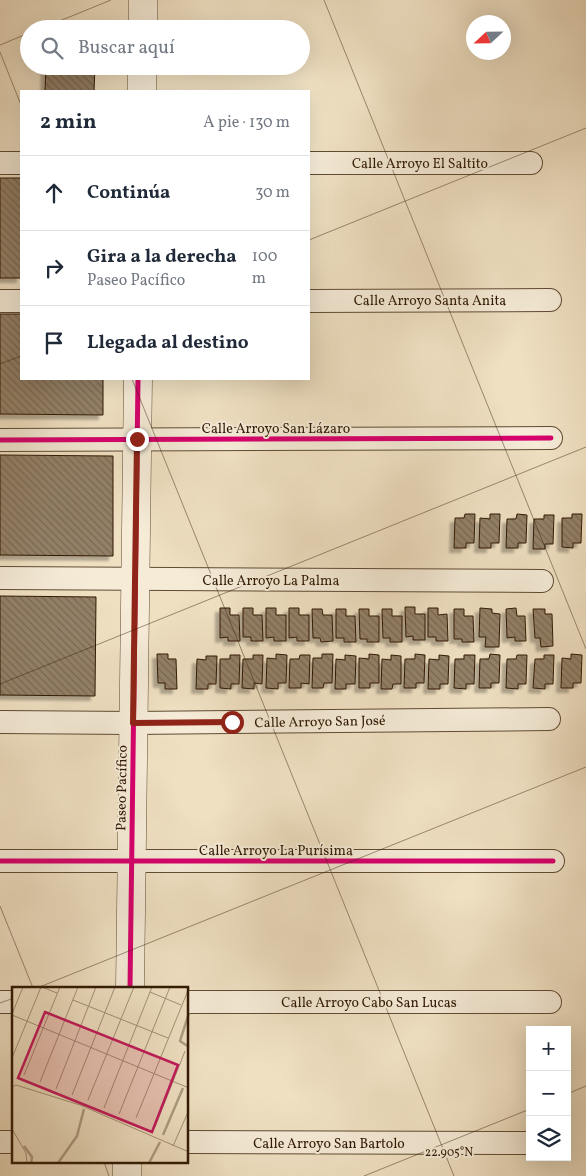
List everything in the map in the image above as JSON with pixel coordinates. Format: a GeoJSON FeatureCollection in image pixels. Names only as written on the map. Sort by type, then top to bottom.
{"type":"FeatureCollection","features":[{"type":"Feature","properties":{"kind":"street"},"geometry":{"type":"LineString","coordinates":[[143,0],[143,20]]}},
{"type":"Feature","properties":{"kind":"street"},"geometry":{"type":"LineString","coordinates":[[142,75],[142,90]]}},
{"type":"Feature","properties":{"kind":"street"},"geometry":{"type":"LineString","coordinates":[[0,163],[20,163]]}},
{"type":"Feature","properties":{"kind":"street","name":"Calle Arroyo El Saltito"},"geometry":{"type":"LineString","coordinates":[[310,163],[531,163]]}},
{"type":"Feature","properties":{"kind":"street","name":"Calle Arroyo Santa Anita"},"geometry":{"type":"LineString","coordinates":[[310,300],[550,300]]}},
{"type":"Feature","properties":{"kind":"street"},"geometry":{"type":"LineString","coordinates":[[0,301],[20,301]]}},
{"type":"Feature","properties":{"kind":"street","name":"Paseo Pacífico"},"geometry":{"type":"LineString","coordinates":[[130,987],[138,380]]}},
{"type":"Feature","properties":{"kind":"street","name":"Calle Arroyo San Lázaro"},"geometry":{"type":"LineString","coordinates":[[0,440],[551,438]]}},
{"type":"Feature","properties":{"kind":"street","name":"Calle Arroyo La Palma"},"geometry":{"type":"LineString","coordinates":[[0,578],[542,581]]}},
{"type":"Feature","properties":{"kind":"street","name":"Calle Arroyo San José"},"geometry":{"type":"LineString","coordinates":[[0,722],[133,723],[549,719]]}},
{"type":"Feature","properties":{"kind":"street","name":"Calle Arroyo La Purísima"},"geometry":{"type":"LineString","coordinates":[[0,861],[553,860]]}},
{"type":"Feature","properties":{"kind":"street","name":"Calle Arroyo Cabo San Lucas"},"geometry":{"type":"LineString","coordinates":[[189,1002],[550,1002]]}},
{"type":"Feature","properties":{"kind":"street","name":"Calle Arroyo San Bartolo"},"geometry":{"type":"LineString","coordinates":[[189,1142],[526,1143]]}},
{"type":"Feature","properties":{"kind":"building"},"geometry":{"type":"Polygon","coordinates":[[[46,75],[95,75],[94,90],[45,90],[46,75]]]}},
{"type":"Feature","properties":{"kind":"building"},"geometry":{"type":"Polygon","coordinates":[[[0,178],[20,178],[20,278],[0,278],[0,178]]]}},
{"type":"Feature","properties":{"kind":"building"},"geometry":{"type":"Polygon","coordinates":[[[0,314],[20,314],[20,380],[103,380],[103,415],[0,414],[0,314]]]}},
{"type":"Feature","properties":{"kind":"building"},"geometry":{"type":"Polygon","coordinates":[[[0,455],[113,456],[113,556],[0,555],[0,455]]]}},
{"type":"Feature","properties":{"kind":"building"},"geometry":{"type":"Polygon","coordinates":[[[465,514],[475,514],[474,543],[466,543],[466,548],[454,548],[455,518],[464,518],[465,514]]]}},
{"type":"Feature","properties":{"kind":"building"},"geometry":{"type":"Polygon","coordinates":[[[490,514],[500,514],[499,543],[491,543],[491,548],[479,548],[480,518],[490,519],[490,514]]]}},
{"type":"Feature","properties":{"kind":"building"},"geometry":{"type":"Polygon","coordinates":[[[517,514],[527,515],[526,543],[518,543],[518,548],[506,548],[507,519],[516,519],[517,514]]]}},
{"type":"Feature","properties":{"kind":"building"},"geometry":{"type":"Polygon","coordinates":[[[572,514],[582,514],[581,543],[573,543],[573,548],[562,547],[562,518],[572,518],[572,514]]]}},
{"type":"Feature","properties":{"kind":"building"},"geometry":{"type":"Polygon","coordinates":[[[544,515],[554,515],[553,544],[545,544],[545,549],[533,549],[534,519],[544,519],[544,515]]]}},
{"type":"Feature","properties":{"kind":"building"},"geometry":{"type":"Polygon","coordinates":[[[0,596],[96,597],[95,696],[0,695],[0,596]]]}},
{"type":"Feature","properties":{"kind":"building"},"geometry":{"type":"Polygon","coordinates":[[[405,607],[415,607],[415,614],[425,614],[425,640],[413,640],[413,636],[406,637],[405,607]]]}},
{"type":"Feature","properties":{"kind":"building"},"geometry":{"type":"Polygon","coordinates":[[[220,608],[230,608],[230,615],[239,615],[240,641],[228,641],[228,637],[220,638],[220,608]]]}},
{"type":"Feature","properties":{"kind":"building"},"geometry":{"type":"Polygon","coordinates":[[[243,608],[253,608],[253,615],[262,615],[263,641],[251,641],[251,637],[243,637],[243,608]]]}},
{"type":"Feature","properties":{"kind":"building"},"geometry":{"type":"Polygon","coordinates":[[[266,608],[276,608],[276,615],[286,615],[286,641],[274,641],[274,637],[266,638],[266,608]]]}},
{"type":"Feature","properties":{"kind":"building"},"geometry":{"type":"Polygon","coordinates":[[[289,608],[299,608],[299,615],[309,615],[309,641],[297,641],[297,637],[289,638],[289,608]]]}},
{"type":"Feature","properties":{"kind":"building"},"geometry":{"type":"Polygon","coordinates":[[[428,608],[438,608],[438,615],[447,614],[448,641],[436,641],[436,637],[428,637],[428,608]]]}},
{"type":"Feature","properties":{"kind":"building"},"geometry":{"type":"Polygon","coordinates":[[[480,608],[492,609],[492,613],[500,614],[499,647],[485,647],[486,637],[479,637],[480,608]]]}},
{"type":"Feature","properties":{"kind":"building"},"geometry":{"type":"Polygon","coordinates":[[[516,608],[517,616],[525,616],[526,641],[515,641],[515,637],[507,638],[506,609],[516,608]]]}},
{"type":"Feature","properties":{"kind":"building"},"geometry":{"type":"Polygon","coordinates":[[[312,609],[322,609],[323,615],[332,615],[333,641],[321,642],[320,638],[313,638],[312,609]]]}},
{"type":"Feature","properties":{"kind":"building"},"geometry":{"type":"Polygon","coordinates":[[[336,609],[346,609],[346,616],[355,616],[356,642],[344,642],[344,638],[336,638],[336,609]]]}},
{"type":"Feature","properties":{"kind":"building"},"geometry":{"type":"Polygon","coordinates":[[[359,609],[369,609],[369,616],[379,616],[379,642],[367,642],[367,639],[360,639],[359,609]]]}},
{"type":"Feature","properties":{"kind":"building"},"geometry":{"type":"Polygon","coordinates":[[[382,609],[392,609],[392,616],[402,616],[402,642],[390,642],[390,638],[383,638],[382,609]]]}},
{"type":"Feature","properties":{"kind":"building"},"geometry":{"type":"Polygon","coordinates":[[[454,609],[464,609],[464,616],[473,616],[474,642],[462,642],[462,639],[454,639],[454,609]]]}},
{"type":"Feature","properties":{"kind":"building"},"geometry":{"type":"Polygon","coordinates":[[[533,609],[545,609],[545,614],[552,614],[553,646],[541,647],[540,638],[535,638],[533,609]]]}},
{"type":"Feature","properties":{"kind":"building"},"geometry":{"type":"Polygon","coordinates":[[[157,654],[168,654],[168,659],[176,659],[177,689],[165,689],[165,683],[158,683],[157,654]]]}},
{"type":"Feature","properties":{"kind":"building"},"geometry":{"type":"Polygon","coordinates":[[[276,654],[287,655],[286,683],[278,683],[278,689],[266,688],[267,658],[276,659],[276,654]]]}},
{"type":"Feature","properties":{"kind":"building"},"geometry":{"type":"Polygon","coordinates":[[[322,654],[333,654],[332,683],[324,683],[323,688],[312,688],[313,658],[322,658],[322,654]]]}},
{"type":"Feature","properties":{"kind":"building"},"geometry":{"type":"Polygon","coordinates":[[[369,654],[379,655],[379,683],[370,683],[370,688],[359,688],[359,658],[369,659],[369,654]]]}},
{"type":"Feature","properties":{"kind":"building"},"geometry":{"type":"Polygon","coordinates":[[[415,654],[425,655],[424,683],[416,683],[416,688],[404,688],[405,659],[415,659],[415,654]]]}},
{"type":"Feature","properties":{"kind":"building"},"geometry":{"type":"Polygon","coordinates":[[[490,654],[500,655],[499,683],[491,683],[491,688],[479,688],[480,659],[489,659],[490,654]]]}},
{"type":"Feature","properties":{"kind":"building"},"geometry":{"type":"Polygon","coordinates":[[[571,654],[582,655],[581,683],[573,683],[573,688],[561,688],[562,658],[571,659],[571,654]]]}},
{"type":"Feature","properties":{"kind":"building"},"geometry":{"type":"Polygon","coordinates":[[[230,655],[240,655],[239,684],[231,684],[231,689],[220,688],[220,659],[230,659],[230,655]]]}},
{"type":"Feature","properties":{"kind":"building"},"geometry":{"type":"Polygon","coordinates":[[[253,655],[263,655],[262,684],[254,683],[254,689],[242,688],[243,659],[253,659],[253,655]]]}},
{"type":"Feature","properties":{"kind":"building"},"geometry":{"type":"Polygon","coordinates":[[[300,655],[310,655],[309,684],[301,683],[301,688],[289,688],[290,659],[299,659],[300,655]]]}},
{"type":"Feature","properties":{"kind":"building"},"geometry":{"type":"Polygon","coordinates":[[[345,655],[356,656],[355,684],[346,684],[346,689],[335,689],[336,659],[345,660],[345,655]]]}},
{"type":"Feature","properties":{"kind":"building"},"geometry":{"type":"Polygon","coordinates":[[[391,655],[401,656],[401,684],[393,684],[392,689],[381,689],[382,659],[391,660],[391,655]]]}},
{"type":"Feature","properties":{"kind":"building"},"geometry":{"type":"Polygon","coordinates":[[[439,655],[449,656],[448,684],[440,684],[440,689],[428,689],[429,659],[439,660],[439,655]]]}},
{"type":"Feature","properties":{"kind":"building"},"geometry":{"type":"Polygon","coordinates":[[[464,655],[475,655],[474,684],[466,684],[466,689],[454,688],[455,659],[464,659],[464,655]]]}},
{"type":"Feature","properties":{"kind":"building"},"geometry":{"type":"Polygon","coordinates":[[[517,655],[527,655],[526,684],[518,684],[518,689],[506,688],[507,659],[516,659],[517,655]]]}},
{"type":"Feature","properties":{"kind":"building"},"geometry":{"type":"Polygon","coordinates":[[[544,655],[554,655],[553,684],[545,684],[545,689],[533,688],[535,659],[544,659],[544,655]]]}},
{"type":"Feature","properties":{"kind":"building"},"geometry":{"type":"Polygon","coordinates":[[[206,656],[217,656],[216,684],[208,684],[208,689],[196,689],[197,659],[206,660],[206,656]]]}},
{"type":"Feature","properties":{"kind":"cycle path"},"geometry":{"type":"LineString","coordinates":[[130,987],[138,380]]}},
{"type":"Feature","properties":{"kind":"cycle path"},"geometry":{"type":"LineString","coordinates":[[0,440],[551,438]]}},
{"type":"Feature","properties":{"kind":"cycle path"},"geometry":{"type":"LineString","coordinates":[[0,861],[553,861]]}},
{"type":"Feature","properties":{"kind":"route"},"geometry":{"type":"LineString","coordinates":[[137,439],[133,723],[232,722]]}}]}
